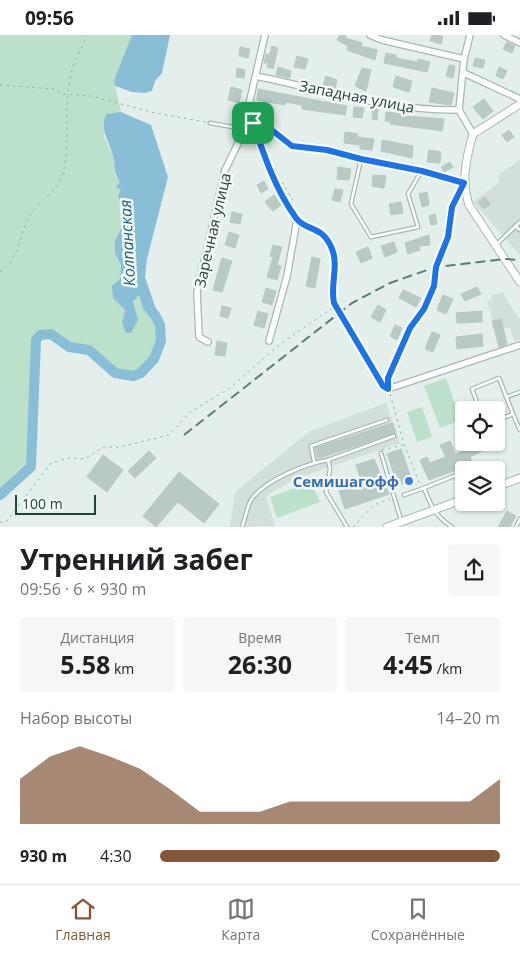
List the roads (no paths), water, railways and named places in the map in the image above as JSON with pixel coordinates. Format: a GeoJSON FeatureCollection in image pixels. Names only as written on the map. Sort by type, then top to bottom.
{"type":"FeatureCollection","features":[{"type":"Feature","properties":{"kind":"street"},"geometry":{"type":"LineString","coordinates":[[265,35],[249,104],[252,121],[270,170],[297,220],[287,276],[269,341]]}},
{"type":"Feature","properties":{"kind":"street"},"geometry":{"type":"LineString","coordinates":[[370,35],[382,40],[464,59]]}},
{"type":"Feature","properties":{"kind":"street"},"geometry":{"type":"LineString","coordinates":[[470,35],[464,59],[459,110],[473,135]]}},
{"type":"Feature","properties":{"kind":"street"},"geometry":{"type":"LineString","coordinates":[[504,35],[520,43]]}},
{"type":"Feature","properties":{"kind":"street"},"geometry":{"type":"LineString","coordinates":[[464,73],[520,99]]}},
{"type":"Feature","properties":{"kind":"street","name":"Западная улица"},"geometry":{"type":"LineString","coordinates":[[256,76],[390,106],[436,111],[459,110]]}},
{"type":"Feature","properties":{"kind":"street"},"geometry":{"type":"LineString","coordinates":[[520,105],[473,135],[466,160],[464,183],[469,205],[520,282]]}},
{"type":"Feature","properties":{"kind":"street","name":"Заречная улица"},"geometry":{"type":"LineString","coordinates":[[208,342],[200,337],[197,292],[225,170],[245,129],[252,121]]}},
{"type":"Feature","properties":{"kind":"street"},"geometry":{"type":"LineString","coordinates":[[388,389],[520,345]]}},
{"type":"Feature","properties":{"kind":"street"},"geometry":{"type":"LineString","coordinates":[[505,484],[520,478]]}},
{"type":"Feature","properties":{"kind":"street"},"geometry":{"type":"LineString","coordinates":[[387,527],[401,524],[455,502]]}},
{"type":"Feature","properties":{"kind":"lane"},"geometry":{"type":"LineString","coordinates":[[210,123],[245,129]]}},
{"type":"Feature","properties":{"kind":"lane"},"geometry":{"type":"LineString","coordinates":[[328,151],[422,171],[464,183]]}},
{"type":"Feature","properties":{"kind":"lane"},"geometry":{"type":"LineString","coordinates":[[361,159],[352,205],[371,237],[418,227],[408,194],[422,171]]}},
{"type":"Feature","properties":{"kind":"lane"},"geometry":{"type":"LineString","coordinates":[[496,245],[520,222]]}},
{"type":"Feature","properties":{"kind":"lane"},"geometry":{"type":"LineString","coordinates":[[516,226],[520,230]]}},
{"type":"Feature","properties":{"kind":"lane"},"geometry":{"type":"LineString","coordinates":[[477,401],[472,389],[499,378],[520,430]]}},
{"type":"Feature","properties":{"kind":"lane"},"geometry":{"type":"LineString","coordinates":[[506,397],[520,392]]}},
{"type":"Feature","properties":{"kind":"lane"},"geometry":{"type":"LineString","coordinates":[[505,417],[513,414]]}},
{"type":"Feature","properties":{"kind":"lane"},"geometry":{"type":"LineString","coordinates":[[314,461],[311,446],[387,420]]}},
{"type":"Feature","properties":{"kind":"lane"},"geometry":{"type":"LineString","coordinates":[[242,527],[251,500],[291,471],[314,461],[328,460],[394,436]]}},
{"type":"Feature","properties":{"kind":"lane"},"geometry":{"type":"LineString","coordinates":[[381,453],[401,524]]}},
{"type":"Feature","properties":{"kind":"lane"},"geometry":{"type":"LineString","coordinates":[[328,460],[330,469],[326,492],[347,527]]}},
{"type":"Feature","properties":{"kind":"lane"},"geometry":{"type":"LineString","coordinates":[[404,495],[455,476]]}},
{"type":"Feature","properties":{"kind":"lane"},"geometry":{"type":"LineString","coordinates":[[423,488],[433,511],[440,519],[452,527]]}},
{"type":"Feature","properties":{"kind":"lane"},"geometry":{"type":"LineString","coordinates":[[516,527],[520,519]]}},
{"type":"Feature","properties":{"kind":"water"},"geometry":{"type":"Polygon","coordinates":[[[132,35],[170,35],[162,73],[155,81],[152,91],[145,93],[132,92],[115,86],[114,80],[132,35]]]}},
{"type":"Feature","properties":{"kind":"water"},"geometry":{"type":"Polygon","coordinates":[[[121,112],[151,125],[168,177],[147,259],[145,277],[157,312],[155,315],[142,296],[138,296],[133,302],[138,320],[131,333],[126,333],[122,322],[125,310],[113,298],[112,286],[120,279],[121,265],[115,253],[115,241],[125,220],[118,195],[121,190],[116,187],[120,182],[116,174],[113,154],[104,126],[106,114],[121,112]]]}},
{"type":"Feature","properties":{"kind":"waterway","name":"Колпанская"},"geometry":{"type":"LineString","coordinates":[[0,495],[31,467],[36,340],[40,335],[51,334],[69,347],[89,350],[115,373],[133,376],[141,373],[154,359],[161,341],[160,325],[148,307],[143,291]]}},
{"type":"Feature","properties":{"kind":"railway"},"geometry":{"type":"LineString","coordinates":[[184,435],[352,303],[390,283],[436,267],[505,259],[520,260]]}},
{"type":"Feature","properties":{"kind":"place","name":"Семишагофф"},"geometry":{"type":"Point","coordinates":[409,481]}}]}
